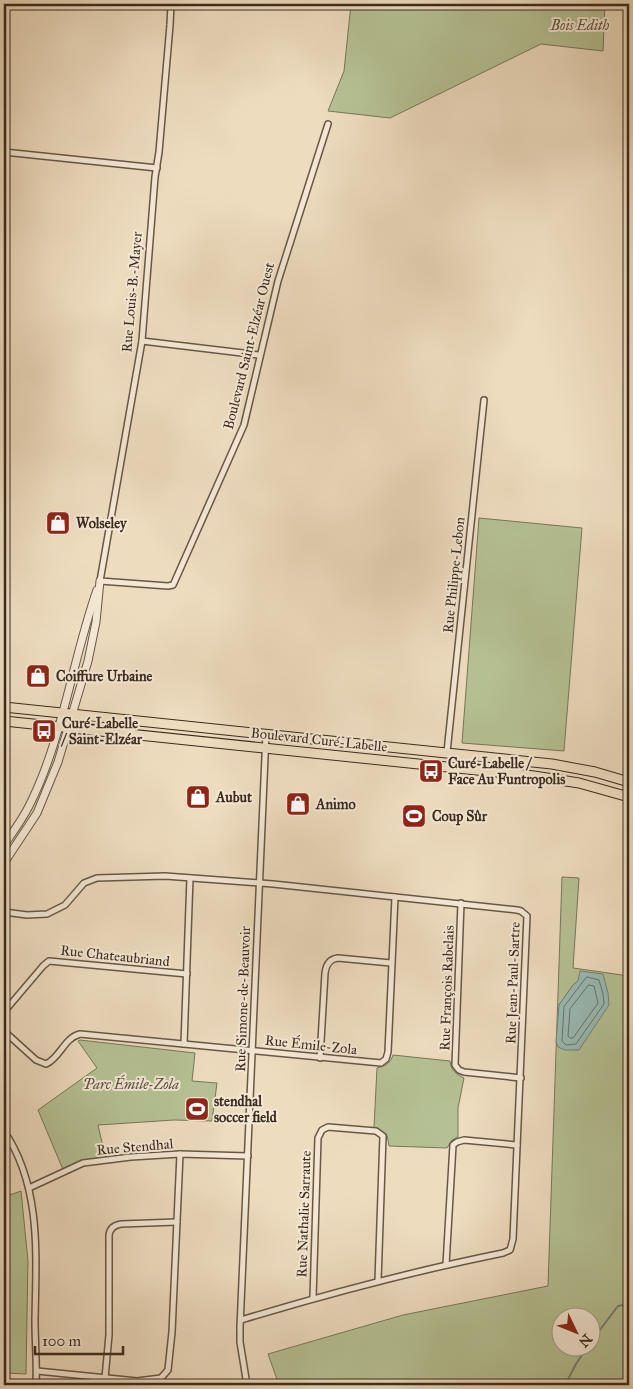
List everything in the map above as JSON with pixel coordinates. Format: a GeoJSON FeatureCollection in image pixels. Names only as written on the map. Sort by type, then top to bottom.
{"type":"FeatureCollection","features":[{"type":"Feature","properties":{"kind":"main road","name":"Boulevard Curé-Labelle"},"geometry":{"type":"LineString","coordinates":[[4,707],[563,765],[629,782]]}},
{"type":"Feature","properties":{"kind":"main road","name":"Boulevard Curé-Labelle"},"geometry":{"type":"LineString","coordinates":[[4,721],[558,779],[629,797]]}},
{"type":"Feature","properties":{"kind":"street","name":"Rue Louis-B.-Mayer"},"geometry":{"type":"LineString","coordinates":[[73,714],[96,622],[100,580],[142,341],[171,4]]}},
{"type":"Feature","properties":{"kind":"street","name":"Boulevard Saint-Elzéar Ouest"},"geometry":{"type":"LineString","coordinates":[[100,580],[173,585],[241,431],[278,281],[328,124]]}},
{"type":"Feature","properties":{"kind":"street"},"geometry":{"type":"LineString","coordinates":[[4,152],[157,168]]}},
{"type":"Feature","properties":{"kind":"street"},"geometry":{"type":"LineString","coordinates":[[142,341],[259,355]]}},
{"type":"Feature","properties":{"kind":"street","name":"Rue Philippe-Lebon"},"geometry":{"type":"LineString","coordinates":[[448,752],[484,400]]}},
{"type":"Feature","properties":{"kind":"street","name":"Rue Louis-B.-Mayer"},"geometry":{"type":"LineString","coordinates":[[62,713],[86,622],[100,580]]}},
{"type":"Feature","properties":{"kind":"street"},"geometry":{"type":"LineString","coordinates":[[4,844],[30,805],[44,770],[62,713]]}},
{"type":"Feature","properties":{"kind":"street"},"geometry":{"type":"LineString","coordinates":[[4,863],[39,809],[54,774],[73,714]]}},
{"type":"Feature","properties":{"kind":"street","name":"Rue Simone-de-Beauvoir"},"geometry":{"type":"LineString","coordinates":[[247,1385],[240,1342],[266,734]]}},
{"type":"Feature","properties":{"kind":"street","name":"Rue Jean-Paul-Sartre"},"geometry":{"type":"LineString","coordinates":[[4,912],[27,915],[47,914],[65,905],[84,883],[97,878],[165,876],[260,883],[461,903],[517,910],[524,913],[528,918],[513,1239],[511,1248],[506,1253],[378,1281],[241,1320]]}},
{"type":"Feature","properties":{"kind":"street"},"geometry":{"type":"LineString","coordinates":[[184,1044],[190,878]]}},
{"type":"Feature","properties":{"kind":"street","name":"Rue Émile-Zola"},"geometry":{"type":"LineString","coordinates":[[4,1031],[36,1060],[46,1064],[51,1061],[71,1038],[80,1034],[320,1058],[383,1062],[388,1052],[395,897]]}},
{"type":"Feature","properties":{"kind":"street","name":"Rue François Rabelais"},"geometry":{"type":"LineString","coordinates":[[461,903],[455,1065],[464,1072],[521,1078]]}},
{"type":"Feature","properties":{"kind":"street"},"geometry":{"type":"LineString","coordinates":[[320,1058],[325,973],[329,962],[338,958],[391,964]]}},
{"type":"Feature","properties":{"kind":"street","name":"Rue Chateaubriand"},"geometry":{"type":"LineString","coordinates":[[4,1012],[43,966],[50,961],[187,974]]}},
{"type":"Feature","properties":{"kind":"street","name":"Rue Nathalie Sarraute"},"geometry":{"type":"LineString","coordinates":[[313,1298],[318,1141],[320,1132],[326,1127],[376,1131],[383,1136],[378,1281]]}},
{"type":"Feature","properties":{"kind":"street"},"geometry":{"type":"LineString","coordinates":[[4,1131],[12,1144],[29,1188],[34,1210],[36,1385]]}},
{"type":"Feature","properties":{"kind":"street"},"geometry":{"type":"LineString","coordinates":[[446,1265],[453,1145],[459,1140],[464,1140],[517,1145]]}},
{"type":"Feature","properties":{"kind":"street"},"geometry":{"type":"LineString","coordinates":[[36,1370],[141,1381],[161,1378],[167,1372],[172,1332],[180,1154]]}},
{"type":"Feature","properties":{"kind":"street","name":"Rue Stendhal"},"geometry":{"type":"LineString","coordinates":[[29,1188],[82,1163],[180,1154],[248,1156]]}},
{"type":"Feature","properties":{"kind":"street"},"geometry":{"type":"LineString","coordinates":[[105,1378],[109,1335],[110,1230],[114,1226],[121,1224],[177,1222]]}},
{"type":"Feature","properties":{"kind":"green space","name":"Bois Edith"},"geometry":{"type":"Polygon","coordinates":[[[351,4],[605,4],[603,51],[541,44],[390,118],[328,111],[344,71],[351,4]]]}},
{"type":"Feature","properties":{"kind":"green space"},"geometry":{"type":"Polygon","coordinates":[[[479,518],[582,528],[564,751],[462,743],[479,518]]]}},
{"type":"Feature","properties":{"kind":"green space"},"geometry":{"type":"Polygon","coordinates":[[[562,877],[579,878],[573,968],[629,976],[629,1385],[279,1385],[268,1354],[403,1315],[548,1286],[562,877]],[[578,981],[559,1005],[579,1049],[587,1037],[578,981]]]}},
{"type":"Feature","properties":{"kind":"green space","name":"Parc Émile-Zola"},"geometry":{"type":"Polygon","coordinates":[[[78,1041],[195,1053],[192,1081],[217,1083],[212,1121],[174,1120],[98,1125],[106,1160],[83,1163],[64,1172],[38,1110],[97,1068],[78,1041]]]}},
{"type":"Feature","properties":{"kind":"green space"},"geometry":{"type":"Polygon","coordinates":[[[393,1055],[450,1061],[454,1072],[464,1078],[458,1108],[458,1137],[452,1140],[447,1148],[389,1146],[387,1135],[374,1127],[377,1068],[387,1064],[393,1055]]]}},
{"type":"Feature","properties":{"kind":"green space"},"geometry":{"type":"Polygon","coordinates":[[[21,1191],[28,1261],[26,1374],[4,1373],[4,1197],[21,1191]]]}},
{"type":"Feature","properties":{"kind":"water"},"geometry":{"type":"Polygon","coordinates":[[[580,971],[603,974],[609,1005],[579,1050],[565,1050],[558,1047],[556,1042],[559,1005],[578,981],[580,971]]]}},
{"type":"Feature","properties":{"kind":"waterway"},"geometry":{"type":"LineString","coordinates":[[600,1330],[618,1306],[623,1305],[629,1308]]}},
{"type":"Feature","properties":{"kind":"waterway"},"geometry":{"type":"LineString","coordinates":[[565,1385],[581,1356]]}},
{"type":"Feature","properties":{"kind":"place","name":"Wolseley"},"geometry":{"type":"Point","coordinates":[58,523]}},
{"type":"Feature","properties":{"kind":"place","name":"Coiffure Urbaine"},"geometry":{"type":"Point","coordinates":[38,676]}},
{"type":"Feature","properties":{"kind":"place","name":"Curé-Labelle / Saint-Elzéar"},"geometry":{"type":"Point","coordinates":[44,731]}},
{"type":"Feature","properties":{"kind":"place","name":"Curé-Labelle / Face Au Funtropolis"},"geometry":{"type":"Point","coordinates":[431,771]}},
{"type":"Feature","properties":{"kind":"place","name":"Aubut"},"geometry":{"type":"Point","coordinates":[198,797]}},
{"type":"Feature","properties":{"kind":"place","name":"Animo"},"geometry":{"type":"Point","coordinates":[298,804]}},
{"type":"Feature","properties":{"kind":"place","name":"Coup Sûr"},"geometry":{"type":"Point","coordinates":[414,816]}},
{"type":"Feature","properties":{"kind":"place","name":"stendhal soccer field"},"geometry":{"type":"Point","coordinates":[197,1109]}}]}
